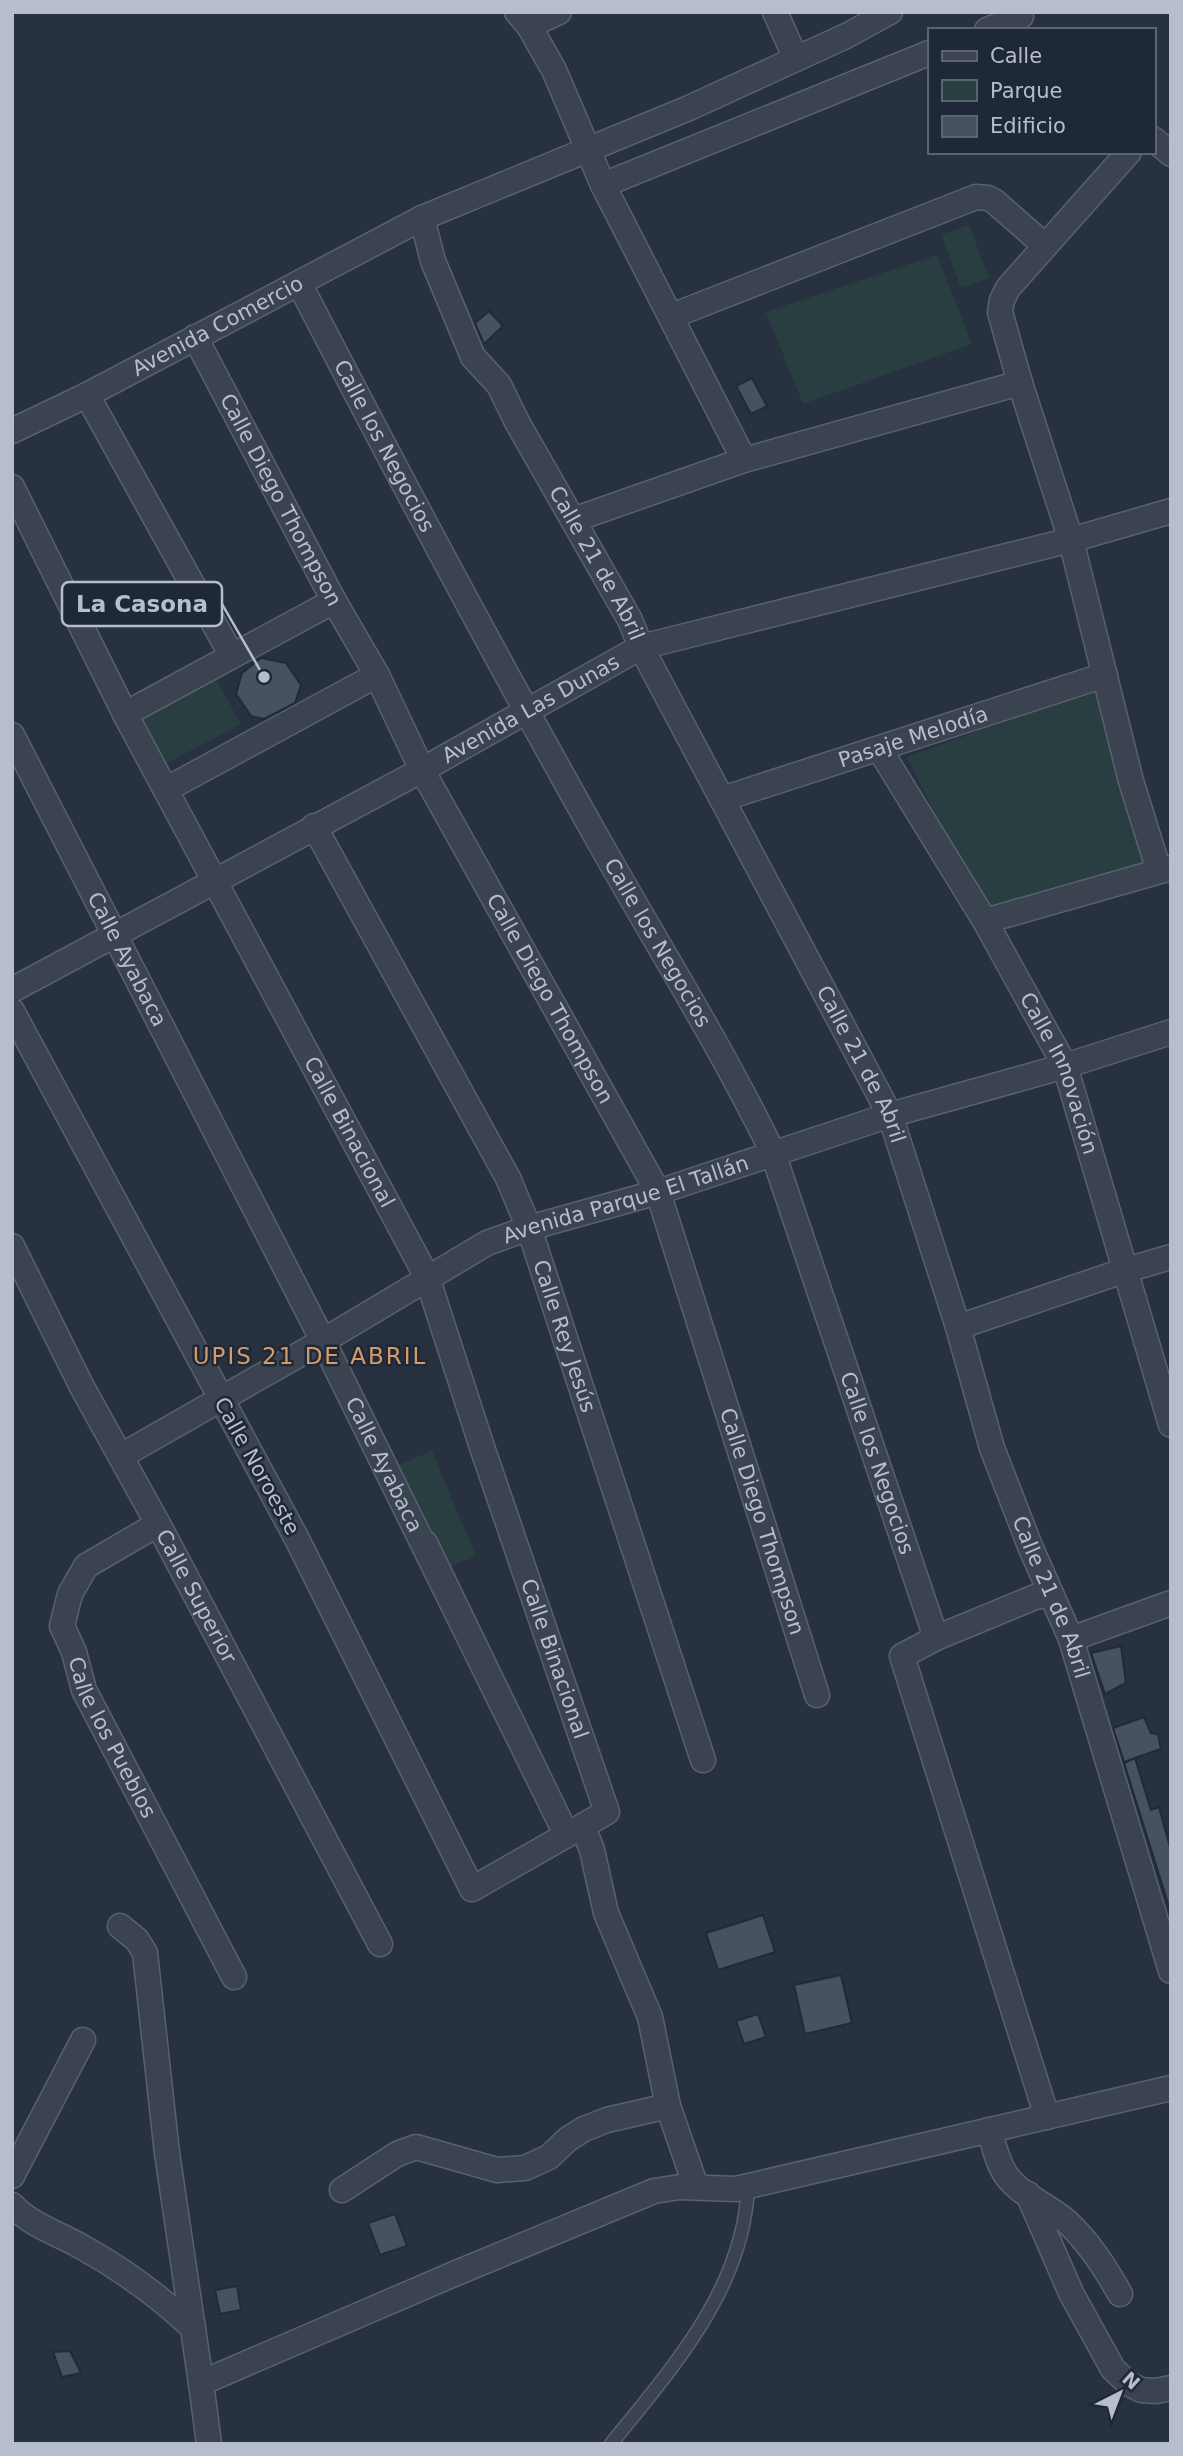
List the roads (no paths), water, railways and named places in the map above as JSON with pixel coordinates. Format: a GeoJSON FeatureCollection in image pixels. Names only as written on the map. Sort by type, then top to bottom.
{"type":"FeatureCollection","features":[{"type":"Feature","properties":{"kind":"street"},"geometry":{"type":"LineString","coordinates":[[559,12],[523,19],[554,70],[603,185],[744,460]]}},
{"type":"Feature","properties":{"kind":"street"},"geometry":{"type":"LineString","coordinates":[[775,12],[796,59]]}},
{"type":"Feature","properties":{"kind":"street","name":"Avenida Comercio"},"geometry":{"type":"LineString","coordinates":[[12,431],[87,395],[422,218],[588,150],[796,59],[890,12]]}},
{"type":"Feature","properties":{"kind":"street"},"geometry":{"type":"LineString","coordinates":[[994,28],[1024,19]]}},
{"type":"Feature","properties":{"kind":"street"},"geometry":{"type":"LineString","coordinates":[[603,185],[928,53]]}},
{"type":"Feature","properties":{"kind":"street"},"geometry":{"type":"LineString","coordinates":[[1155,141],[1171,154]]}},
{"type":"Feature","properties":{"kind":"street"},"geometry":{"type":"LineString","coordinates":[[985,921],[1165,870],[1131,781],[1071,540],[1000,312],[1008,288],[1127,154]]}},
{"type":"Feature","properties":{"kind":"street"},"geometry":{"type":"LineString","coordinates":[[672,316],[976,197],[994,201],[1044,245]]}},
{"type":"Feature","properties":{"kind":"street","name":"Calle 21 de Abril"},"geometry":{"type":"LineString","coordinates":[[422,218],[433,261],[473,356],[499,385],[625,610],[642,647],[890,1115],[958,1327],[992,1448],[1030,1546],[1071,1639],[1171,1971]]}},
{"type":"Feature","properties":{"kind":"street","name":"Calle los Negocios"},"geometry":{"type":"LineString","coordinates":[[299,283],[527,712],[739,1083],[773,1153],[936,1638]]}},
{"type":"Feature","properties":{"kind":"street","name":"Calle Diego Thompson"},"geometry":{"type":"LineString","coordinates":[[195,337],[334,601],[377,675],[422,770],[658,1192],[817,1695]]}},
{"type":"Feature","properties":{"kind":"street"},"geometry":{"type":"LineString","coordinates":[[573,520],[744,460],[1020,383]]}},
{"type":"Feature","properties":{"kind":"street"},"geometry":{"type":"LineString","coordinates":[[87,395],[232,656]]}},
{"type":"Feature","properties":{"kind":"street","name":"Calle Binacional"},"geometry":{"type":"LineString","coordinates":[[12,486],[125,713],[427,1277],[486,1460],[607,1812],[575,1833]]}},
{"type":"Feature","properties":{"kind":"street","name":"Avenida Las Dunas"},"geometry":{"type":"LineString","coordinates":[[12,990],[422,770],[642,647],[1071,540],[1171,511]]}},
{"type":"Feature","properties":{"kind":"street"},"geometry":{"type":"LineString","coordinates":[[125,713],[334,601]]}},
{"type":"Feature","properties":{"kind":"street"},"geometry":{"type":"LineString","coordinates":[[167,789],[377,675]]}},
{"type":"Feature","properties":{"kind":"street","name":"Pasaje Melodía"},"geometry":{"type":"LineString","coordinates":[[722,799],[1105,675]]}},
{"type":"Feature","properties":{"kind":"street","name":"Calle Ayabaca"},"geometry":{"type":"LineString","coordinates":[[12,734],[575,1833]]}},
{"type":"Feature","properties":{"kind":"street","name":"Calle Innovación"},"geometry":{"type":"LineString","coordinates":[[880,750],[985,921],[1065,1066],[1171,1425]]}},
{"type":"Feature","properties":{"kind":"street","name":"Calle Rey Jesús"},"geometry":{"type":"LineString","coordinates":[[314,826],[509,1178],[529,1228],[703,1760]]}},
{"type":"Feature","properties":{"kind":"street","name":"Calle Noroeste"},"geometry":{"type":"LineString","coordinates":[[12,1011],[296,1539],[472,1889],[575,1833]]}},
{"type":"Feature","properties":{"kind":"street","name":"Avenida Parque El Tallán"},"geometry":{"type":"LineString","coordinates":[[121,1456],[323,1341],[487,1243],[529,1228],[658,1192],[890,1115],[1065,1066],[1171,1032]]}},
{"type":"Feature","properties":{"kind":"street","name":"Calle Superior"},"geometry":{"type":"LineString","coordinates":[[12,1246],[82,1387],[158,1524],[380,1944]]}},
{"type":"Feature","properties":{"kind":"street"},"geometry":{"type":"LineString","coordinates":[[958,1327],[1171,1257]]}},
{"type":"Feature","properties":{"kind":"street","name":"Calle los Pueblos"},"geometry":{"type":"LineString","coordinates":[[158,1524],[86,1566],[70,1594],[62,1626],[74,1652],[84,1690],[234,1977]]}},
{"type":"Feature","properties":{"kind":"street","name":"Calle Ayabaca"},"geometry":{"type":"LineString","coordinates":[[425,1543],[575,1833]]}},
{"type":"Feature","properties":{"kind":"street"},"geometry":{"type":"LineString","coordinates":[[1047,2117],[902,1656],[936,1638],[1035,1597],[1051,1594]]}},
{"type":"Feature","properties":{"kind":"street"},"geometry":{"type":"LineString","coordinates":[[1071,1639],[1171,1603]]}},
{"type":"Feature","properties":{"kind":"street"},"geometry":{"type":"LineString","coordinates":[[575,1833],[592,1850],[606,1913],[650,2017],[668,2106],[696,2187]]}},
{"type":"Feature","properties":{"kind":"street"},"geometry":{"type":"LineString","coordinates":[[120,1926],[137,1940],[145,1953],[167,2153],[209,2444]]}},
{"type":"Feature","properties":{"kind":"street"},"geometry":{"type":"LineString","coordinates":[[12,2176],[83,2040]]}},
{"type":"Feature","properties":{"kind":"street"},"geometry":{"type":"LineString","coordinates":[[201,2384],[654,2191],[696,2187],[736,2189],[1171,2088]]}},
{"type":"Feature","properties":{"kind":"street"},"geometry":{"type":"LineString","coordinates":[[342,2190],[397,2154],[416,2147],[498,2170],[525,2168],[549,2157],[568,2139],[584,2129],[607,2120],[668,2106]]}},
{"type":"Feature","properties":{"kind":"street"},"geometry":{"type":"LineString","coordinates":[[989,2130],[1000,2164],[1007,2176],[1016,2186],[1065,2221],[1088,2243],[1100,2258],[1120,2294]]}},
{"type":"Feature","properties":{"kind":"street"},"geometry":{"type":"LineString","coordinates":[[1028,2194],[1071,2293],[1113,2370],[1141,2390],[1171,2388]]}},
{"type":"Feature","properties":{"kind":"street"},"geometry":{"type":"LineString","coordinates":[[12,2205],[44,2230],[81,2246],[126,2274],[193,2328]]}},
{"type":"Feature","properties":{"kind":"lane"},"geometry":{"type":"LineString","coordinates":[[611,2444],[689,2346],[712,2307],[733,2263],[744,2224],[748,2186]]}},
{"type":"Feature","properties":{"kind":"place","name":"La Casona"},"geometry":{"type":"Point","coordinates":[264,677]}},
{"type":"Feature","properties":{"kind":"district","name":"UPIS 21 DE ABRIL"},"geometry":{"type":"Point","coordinates":[310,1356]}}]}
